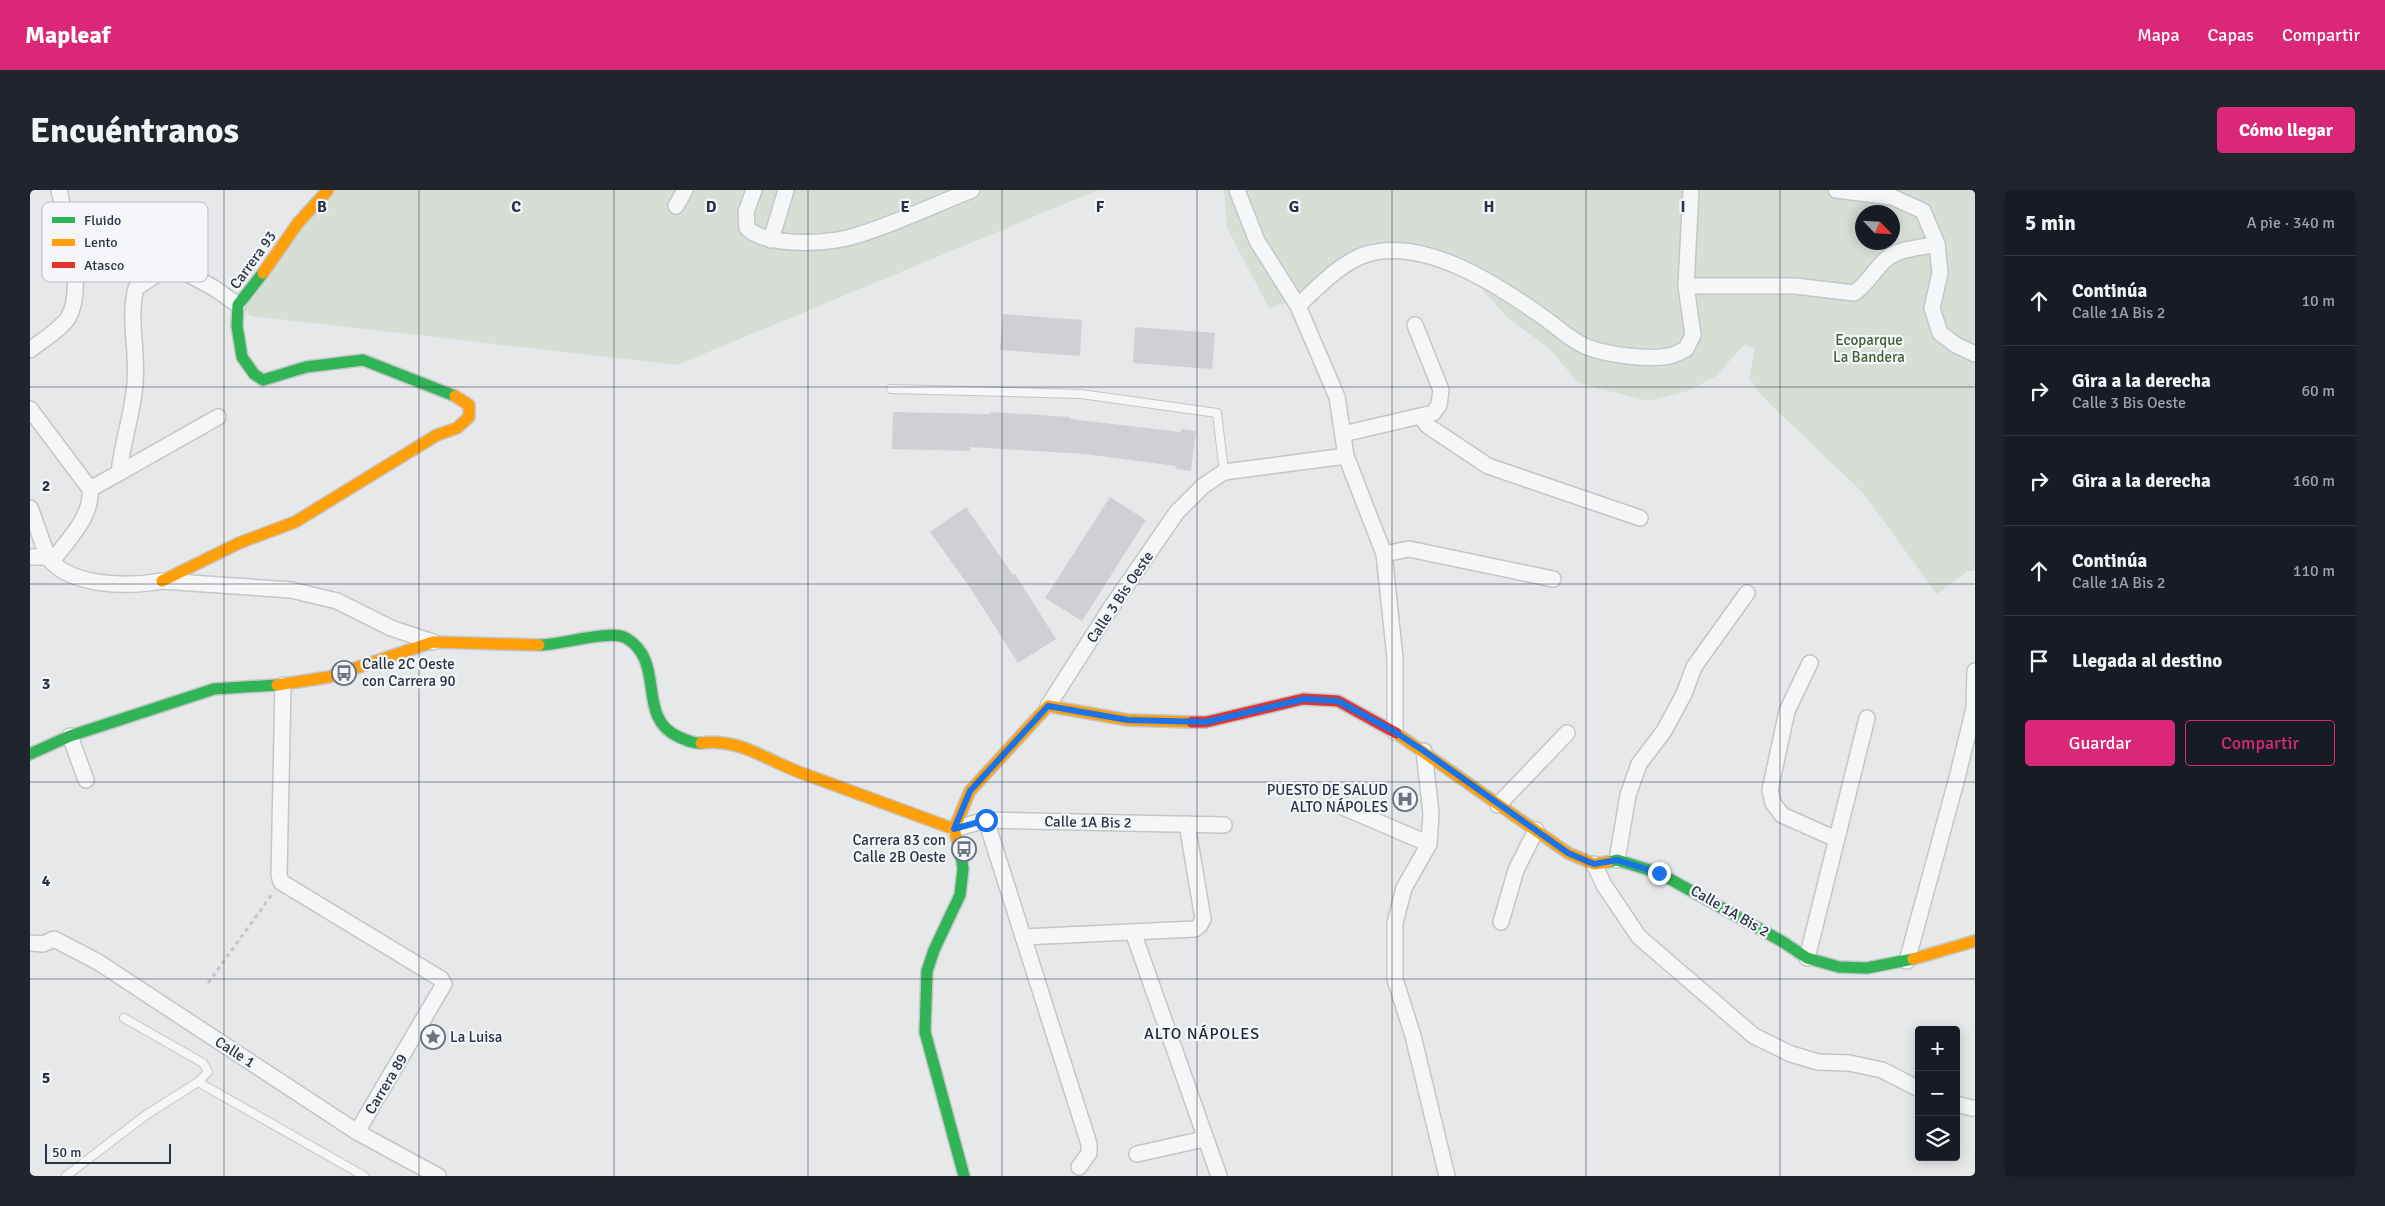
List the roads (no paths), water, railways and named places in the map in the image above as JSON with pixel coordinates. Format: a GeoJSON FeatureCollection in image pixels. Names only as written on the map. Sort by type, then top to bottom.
{"type":"FeatureCollection","features":[{"type":"Feature","properties":{"kind":"street","name":"Carrera 93"},"geometry":{"type":"LineString","coordinates":[[162,581],[239,543],[295,522],[437,435],[457,428],[469,417],[469,405],[458,397],[363,360],[306,367],[263,380],[254,375],[246,365],[236,336],[238,305],[248,295],[282,244],[319,198],[328,190]]}},
{"type":"Feature","properties":{"kind":"street"},"geometry":{"type":"LineString","coordinates":[[676,206],[685,190]]}},
{"type":"Feature","properties":{"kind":"street"},"geometry":{"type":"LineString","coordinates":[[754,190],[746,212],[747,228],[753,234],[771,240],[827,240],[856,236],[972,190]]}},
{"type":"Feature","properties":{"kind":"street"},"geometry":{"type":"LineString","coordinates":[[771,240],[786,190]]}},
{"type":"Feature","properties":{"kind":"street"},"geometry":{"type":"LineString","coordinates":[[1237,190],[1257,240],[1298,306],[1337,397],[1346,456],[1384,554],[1396,658],[1395,732]]}},
{"type":"Feature","properties":{"kind":"street"},"geometry":{"type":"LineString","coordinates":[[1298,306],[1330,275],[1366,254],[1387,251],[1416,253],[1463,268],[1504,290],[1586,347],[1630,356],[1669,356],[1686,349],[1693,335],[1686,286],[1691,190]]}},
{"type":"Feature","properties":{"kind":"street"},"geometry":{"type":"LineString","coordinates":[[1836,190],[1892,197],[1923,211],[1937,244],[1940,273],[1932,308],[1940,333],[1956,345],[1975,354]]}},
{"type":"Feature","properties":{"kind":"street"},"geometry":{"type":"LineString","coordinates":[[1686,286],[1795,286],[1854,293],[1864,285],[1884,261],[1895,253],[1937,244]]}},
{"type":"Feature","properties":{"kind":"street"},"geometry":{"type":"LineString","coordinates":[[30,350],[67,320],[75,304],[74,282]]}},
{"type":"Feature","properties":{"kind":"street"},"geometry":{"type":"LineString","coordinates":[[119,473],[121,452],[132,413],[136,381],[132,302],[136,288],[145,282]]}},
{"type":"Feature","properties":{"kind":"street"},"geometry":{"type":"LineString","coordinates":[[203,282],[238,305]]}},
{"type":"Feature","properties":{"kind":"street"},"geometry":{"type":"LineString","coordinates":[[1343,434],[1421,417],[1433,413],[1439,405],[1441,390],[1414,325]]}},
{"type":"Feature","properties":{"kind":"street"},"geometry":{"type":"LineString","coordinates":[[30,409],[90,489],[91,496],[84,518],[50,559]]}},
{"type":"Feature","properties":{"kind":"street"},"geometry":{"type":"LineString","coordinates":[[90,489],[218,417]]}},
{"type":"Feature","properties":{"kind":"street"},"geometry":{"type":"LineString","coordinates":[[1421,417],[1428,426],[1488,466],[1640,518]]}},
{"type":"Feature","properties":{"kind":"street","name":"Calle 3 Bis Oeste"},"geometry":{"type":"LineString","coordinates":[[954,829],[970,791],[1048,706],[1110,609],[1177,512],[1203,486],[1224,472],[1346,456]]}},
{"type":"Feature","properties":{"kind":"street"},"geometry":{"type":"LineString","coordinates":[[30,508],[50,559],[69,574],[86,581],[145,584],[162,581],[291,590],[336,602],[391,628],[433,642],[555,645],[610,634],[625,637],[637,647],[648,663],[652,698],[659,721],[674,735],[695,744],[719,741],[744,747],[790,768],[954,829],[960,847],[963,869],[960,895],[934,950],[927,971],[925,1032],[964,1176]]}},
{"type":"Feature","properties":{"kind":"street"},"geometry":{"type":"LineString","coordinates":[[1384,554],[1409,549],[1553,579]]}},
{"type":"Feature","properties":{"kind":"street"},"geometry":{"type":"LineString","coordinates":[[30,557],[50,559]]}},
{"type":"Feature","properties":{"kind":"street"},"geometry":{"type":"LineString","coordinates":[[1617,860],[1628,795],[1639,764],[1664,731],[1684,694],[1694,667],[1747,593]]}},
{"type":"Feature","properties":{"kind":"street"},"geometry":{"type":"LineString","coordinates":[[30,754],[70,736],[214,689],[283,684],[329,677],[433,642]]}},
{"type":"Feature","properties":{"kind":"street"},"geometry":{"type":"LineString","coordinates":[[1810,663],[1787,711],[1770,790],[1774,803],[1782,815],[1836,839]]}},
{"type":"Feature","properties":{"kind":"street"},"geometry":{"type":"LineString","coordinates":[[1907,961],[1974,708],[1975,671]]}},
{"type":"Feature","properties":{"kind":"street","name":"Carrera 89"},"geometry":{"type":"LineString","coordinates":[[283,684],[279,875],[281,882],[441,979],[444,984],[357,1132]]}},
{"type":"Feature","properties":{"kind":"street"},"geometry":{"type":"LineString","coordinates":[[1048,706],[1128,720],[1206,722],[1304,699],[1338,701],[1395,732],[1424,751],[1568,853],[1594,864],[1604,885],[1639,937],[1754,1036],[1791,1054],[1818,1062],[1849,1063],[1882,1070],[1915,1088]]}},
{"type":"Feature","properties":{"kind":"street"},"geometry":{"type":"LineString","coordinates":[[1807,958],[1867,718]]}},
{"type":"Feature","properties":{"kind":"street"},"geometry":{"type":"LineString","coordinates":[[1498,805],[1567,733]]}},
{"type":"Feature","properties":{"kind":"street"},"geometry":{"type":"LineString","coordinates":[[70,736],[86,780]]}},
{"type":"Feature","properties":{"kind":"street"},"geometry":{"type":"LineString","coordinates":[[1424,751],[1431,813],[1429,844],[1404,888],[1395,923],[1395,979],[1413,1036],[1447,1176]]}},
{"type":"Feature","properties":{"kind":"street"},"geometry":{"type":"LineString","coordinates":[[1336,804],[1429,844]]}},
{"type":"Feature","properties":{"kind":"street"},"geometry":{"type":"LineString","coordinates":[[986,820],[1089,1144],[1089,1153],[1079,1167]]}},
{"type":"Feature","properties":{"kind":"street","name":"Calle 1A Bis 2"},"geometry":{"type":"LineString","coordinates":[[954,829],[986,820],[1224,825]]}},
{"type":"Feature","properties":{"kind":"street"},"geometry":{"type":"LineString","coordinates":[[1023,937],[1195,929],[1203,919],[1187,824]]}},
{"type":"Feature","properties":{"kind":"street"},"geometry":{"type":"LineString","coordinates":[[1501,922],[1516,870],[1536,830]]}},
{"type":"Feature","properties":{"kind":"street","name":"Calle 1A Bis 2"},"geometry":{"type":"LineString","coordinates":[[1594,864],[1617,860],[1659,873],[1784,942],[1807,958],[1839,967],[1867,968],[1907,961],[1975,942]]}},
{"type":"Feature","properties":{"kind":"street"},"geometry":{"type":"LineString","coordinates":[[1133,932],[1204,1139],[1219,1176]]}},
{"type":"Feature","properties":{"kind":"street","name":"Calle 1"},"geometry":{"type":"LineString","coordinates":[[30,944],[43,944],[54,939],[98,962],[357,1132],[438,1176]]}},
{"type":"Feature","properties":{"kind":"street"},"geometry":{"type":"LineString","coordinates":[[1960,1105],[1972,1108]]}},
{"type":"Feature","properties":{"kind":"street"},"geometry":{"type":"LineString","coordinates":[[1138,1154],[1204,1139]]}},
{"type":"Feature","properties":{"kind":"lane"},"geometry":{"type":"LineString","coordinates":[[890,389],[1081,394],[1217,413],[1224,472]]}},
{"type":"Feature","properties":{"kind":"lane"},"geometry":{"type":"LineString","coordinates":[[66,1176],[146,1115],[198,1082],[208,1072],[203,1063],[124,1018]]}},
{"type":"Feature","properties":{"kind":"lane"},"geometry":{"type":"LineString","coordinates":[[198,1082],[364,1176]]}},
{"type":"Feature","properties":{"kind":"place","name":"Calle 2C Oeste con Carrera 90"},"geometry":{"type":"Point","coordinates":[344,673]}},
{"type":"Feature","properties":{"kind":"place","name":"PUESTO DE SALUD ALTO NÁPOLES"},"geometry":{"type":"Point","coordinates":[1405,799]}},
{"type":"Feature","properties":{"kind":"place","name":"Carrera 83 con Calle 2B Oeste"},"geometry":{"type":"Point","coordinates":[964,849]}},
{"type":"Feature","properties":{"kind":"place","name":"La Luisa"},"geometry":{"type":"Point","coordinates":[433,1037]}},
{"type":"Feature","properties":{"kind":"district","name":"ALTO NÁPOLES"},"geometry":{"type":"Point","coordinates":[1202,1034]}},
{"type":"Feature","properties":{"kind":"park label","name":"Ecoparque La Bandera"},"geometry":{"type":"Point","coordinates":[1869,348]}}]}
